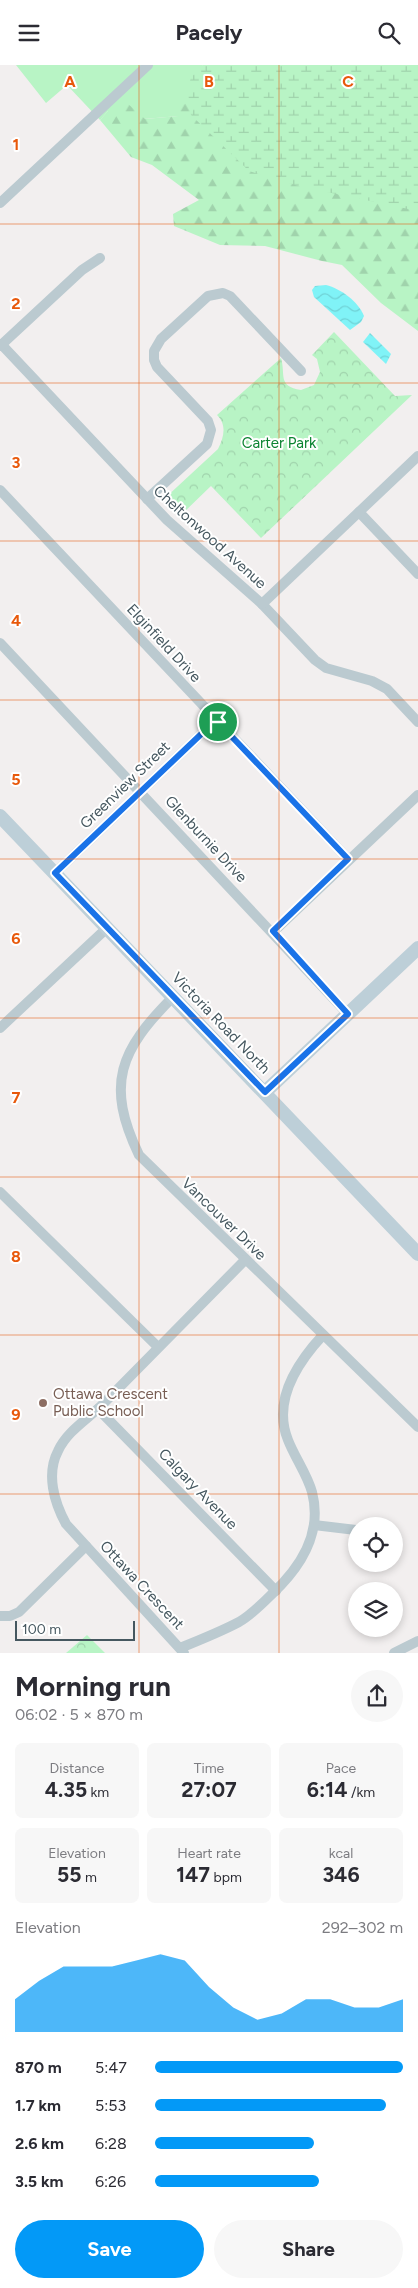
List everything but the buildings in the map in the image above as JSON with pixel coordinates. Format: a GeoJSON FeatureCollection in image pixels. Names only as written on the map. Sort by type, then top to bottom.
{"type":"FeatureCollection","features":[{"type":"Feature","properties":{"kind":"main road","name":"Victoria Road North"},"geometry":{"type":"LineString","coordinates":[[0,816],[416,1249]]}},
{"type":"Feature","properties":{"kind":"main road"},"geometry":{"type":"LineString","coordinates":[[265,1092],[418,948]]}},
{"type":"Feature","properties":{"kind":"street"},"geometry":{"type":"LineString","coordinates":[[0,203],[148,65]]}},
{"type":"Feature","properties":{"kind":"street"},"geometry":{"type":"LineString","coordinates":[[1,345],[82,269],[100,258]]}},
{"type":"Feature","properties":{"kind":"street"},"geometry":{"type":"LineString","coordinates":[[147,499],[207,444],[211,429],[208,421],[157,367],[154,360],[156,344],[208,296],[223,293],[230,296],[301,371]]}},
{"type":"Feature","properties":{"kind":"street","name":"Cheltonwood Avenue"},"geometry":{"type":"LineString","coordinates":[[1,345],[147,499],[262,604],[315,660],[326,668],[349,677],[372,681],[387,689],[418,722]]}},
{"type":"Feature","properties":{"kind":"street"},"geometry":{"type":"LineString","coordinates":[[262,604],[418,456]]}},
{"type":"Feature","properties":{"kind":"street","name":"Elginfield Drive"},"geometry":{"type":"LineString","coordinates":[[0,490],[348,859]]}},
{"type":"Feature","properties":{"kind":"street"},"geometry":{"type":"LineString","coordinates":[[359,512],[418,574]]}},
{"type":"Feature","properties":{"kind":"street","name":"Glenburnie Drive"},"geometry":{"type":"LineString","coordinates":[[0,643],[273,931],[348,1014]]}},
{"type":"Feature","properties":{"kind":"street","name":"Greenview Street"},"geometry":{"type":"LineString","coordinates":[[55,873],[216,720]]}},
{"type":"Feature","properties":{"kind":"street"},"geometry":{"type":"LineString","coordinates":[[273,931],[418,795]]}},
{"type":"Feature","properties":{"kind":"street"},"geometry":{"type":"LineString","coordinates":[[0,1028],[107,927]]}},
{"type":"Feature","properties":{"kind":"street","name":"Vancouver Drive"},"geometry":{"type":"LineString","coordinates":[[173,997],[149,1021],[137,1037],[127,1058],[120,1096],[127,1130],[139,1155],[418,1427]]}},
{"type":"Feature","properties":{"kind":"street"},"geometry":{"type":"LineString","coordinates":[[0,1192],[158,1347]]}},
{"type":"Feature","properties":{"kind":"street","name":"Ottawa Crescent"},"geometry":{"type":"LineString","coordinates":[[246,1260],[65,1440],[58,1451],[53,1472],[53,1489],[57,1506],[66,1524],[182,1651],[241,1621],[258,1608],[299,1566],[311,1540],[314,1525],[313,1494],[288,1440],[283,1410],[289,1383],[298,1366],[323,1335]]}},
{"type":"Feature","properties":{"kind":"street","name":"Calgary Avenue"},"geometry":{"type":"LineString","coordinates":[[98,1409],[276,1591]]}},
{"type":"Feature","properties":{"kind":"street"},"geometry":{"type":"LineString","coordinates":[[314,1525],[348,1529]]}},
{"type":"Feature","properties":{"kind":"street"},"geometry":{"type":"LineString","coordinates":[[0,1616],[10,1616],[19,1612],[86,1546]]}},
{"type":"Feature","properties":{"kind":"street"},"geometry":{"type":"LineString","coordinates":[[394,1653],[418,1641]]}},
{"type":"Feature","properties":{"kind":"green space"},"geometry":{"type":"Polygon","coordinates":[[[16,65],[203,65],[179,116],[144,119],[108,111],[100,120],[67,85],[46,103],[16,65]]]}},
{"type":"Feature","properties":{"kind":"green space"},"geometry":{"type":"Polygon","coordinates":[[[203,65],[418,65],[418,211],[298,186],[249,171],[191,115],[187,94],[191,77],[203,65]]]}},
{"type":"Feature","properties":{"kind":"green space"},"geometry":{"type":"Polygon","coordinates":[[[418,65],[418,331],[381,303],[342,265],[265,246],[220,245],[174,226],[173,214],[199,200],[152,165],[131,157],[100,120],[108,111],[127,103],[145,119],[178,116],[180,92],[206,93],[418,65]]]}},
{"type":"Feature","properties":{"kind":"green space","name":"Carter Park"},"geometry":{"type":"Polygon","coordinates":[[[334,332],[395,396],[412,395],[261,538],[211,486],[181,515],[164,499],[218,449],[222,440],[223,427],[217,415],[281,358],[285,383],[288,386],[301,390],[314,385],[320,372],[317,359],[312,355],[334,332]]]}},
{"type":"Feature","properties":{"kind":"green space"},"geometry":{"type":"Polygon","coordinates":[[[87,1635],[105,1653],[66,1653],[87,1635]]]}},
{"type":"Feature","properties":{"kind":"water"},"geometry":{"type":"Polygon","coordinates":[[[326,285],[348,296],[358,305],[364,316],[361,322],[350,330],[314,297],[312,290],[315,286],[326,285]]]}},
{"type":"Feature","properties":{"kind":"water"},"geometry":{"type":"Polygon","coordinates":[[[370,333],[391,354],[386,364],[363,342],[370,333]]]}},
{"type":"Feature","properties":{"kind":"place","name":"Ottawa Crescent Public School"},"geometry":{"type":"Point","coordinates":[43,1403]}},
{"type":"Feature","properties":{"kind":"route"},"geometry":{"type":"LineString","coordinates":[[216,720],[218,722],[348,859],[273,931],[348,1014],[265,1092],[55,873],[216,720]]}}]}
